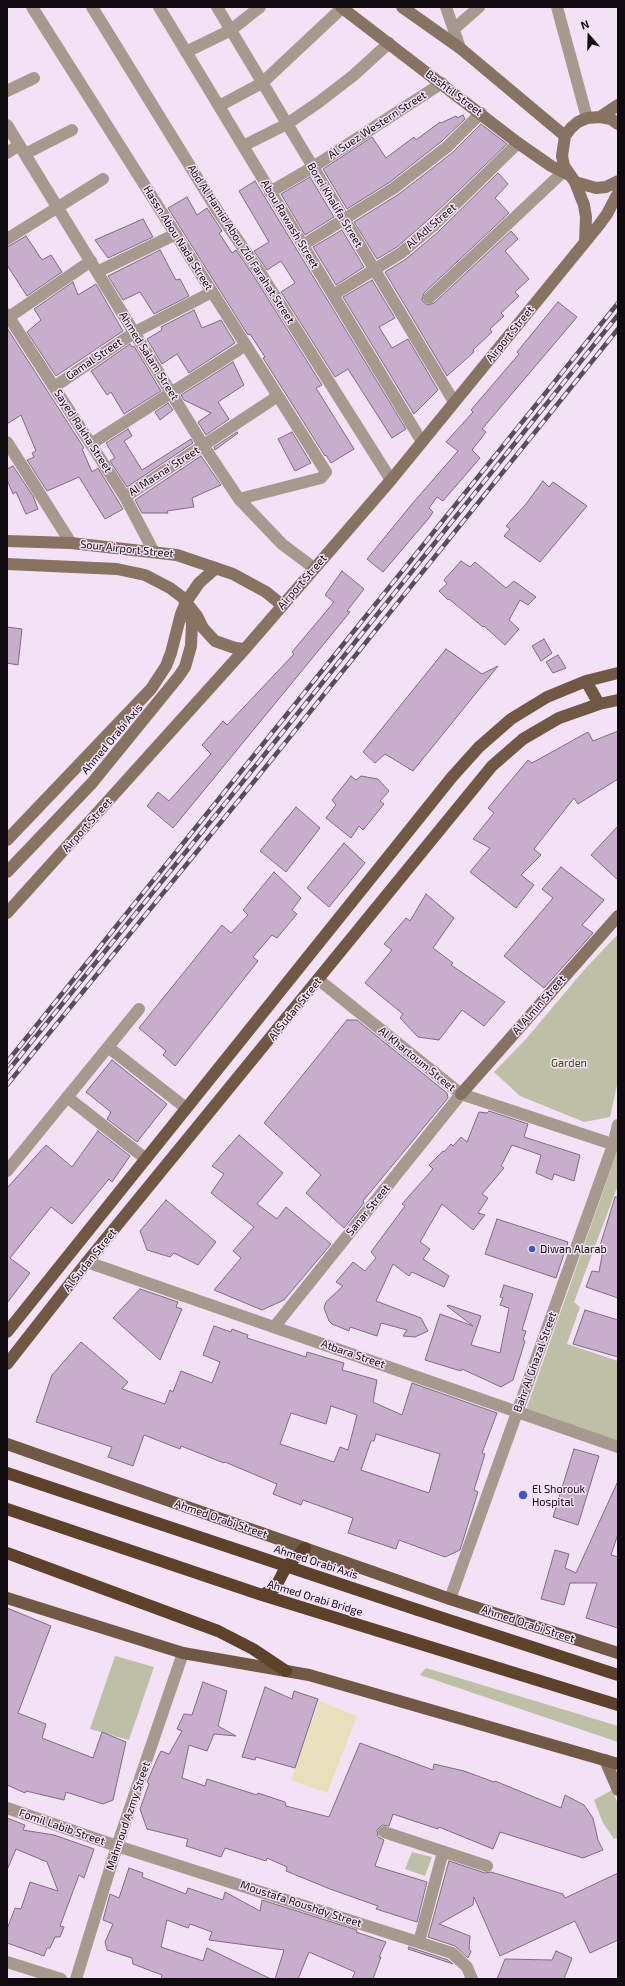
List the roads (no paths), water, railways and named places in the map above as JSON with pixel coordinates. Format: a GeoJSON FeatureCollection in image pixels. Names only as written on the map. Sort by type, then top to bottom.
{"type":"FeatureCollection","features":[{"type":"Feature","properties":{"kind":"highway","name":"Ahmed Orabi Axis"},"geometry":{"type":"LineString","coordinates":[[7,1473],[618,1675]]}},
{"type":"Feature","properties":{"kind":"highway","name":"Ahmed Orabi Bridge"},"geometry":{"type":"LineString","coordinates":[[7,1509],[212,1579],[618,1705]]}},
{"type":"Feature","properties":{"kind":"highway"},"geometry":{"type":"LineString","coordinates":[[262,1595],[275,1588],[286,1567],[305,1548]]}},
{"type":"Feature","properties":{"kind":"highway"},"geometry":{"type":"LineString","coordinates":[[7,1553],[200,1624],[247,1646],[286,1671]]}},
{"type":"Feature","properties":{"kind":"main road","name":"Al Sudan Street"},"geometry":{"type":"LineString","coordinates":[[7,1332],[447,783],[479,747],[494,732],[528,708],[547,697],[586,681],[618,673]]}},
{"type":"Feature","properties":{"kind":"main road"},"geometry":{"type":"LineString","coordinates":[[586,681],[599,704]]}},
{"type":"Feature","properties":{"kind":"main road","name":"Al Sudan Street"},"geometry":{"type":"LineString","coordinates":[[7,1364],[87,1262],[319,980],[492,766],[523,739],[560,718],[599,704],[618,700]]}},
{"type":"Feature","properties":{"kind":"main road","name":"Ahmed Orabi Street"},"geometry":{"type":"LineString","coordinates":[[9,1448],[305,1548],[450,1599],[618,1652]]}},
{"type":"Feature","properties":{"kind":"main road"},"geometry":{"type":"LineString","coordinates":[[7,1598],[183,1654],[286,1671],[316,1678],[618,1764]]}},
{"type":"Feature","properties":{"kind":"street","name":"Hassn Abou Nada Street"},"geometry":{"type":"LineString","coordinates":[[32,7],[324,470],[325,475],[322,478],[239,499]]}},
{"type":"Feature","properties":{"kind":"street","name":"Abd Al Hamid Abou Zid Farahat Street"},"geometry":{"type":"LineString","coordinates":[[92,7],[217,210],[261,274],[391,480]]}},
{"type":"Feature","properties":{"kind":"street","name":"Abou Rawash Street"},"geometry":{"type":"LineString","coordinates":[[159,7],[422,442]]}},
{"type":"Feature","properties":{"kind":"street","name":"Borei Khalifa Street"},"geometry":{"type":"LineString","coordinates":[[217,7],[454,402]]}},
{"type":"Feature","properties":{"kind":"street"},"geometry":{"type":"LineString","coordinates":[[186,52],[230,30],[260,7]]}},
{"type":"Feature","properties":{"kind":"street"},"geometry":{"type":"LineString","coordinates":[[219,106],[262,83],[342,7]]}},
{"type":"Feature","properties":{"kind":"street","name":"Bashtil Street"},"geometry":{"type":"LineString","coordinates":[[342,7],[518,143],[552,166],[569,176],[596,188],[606,187],[618,181]]}},
{"type":"Feature","properties":{"kind":"street"},"geometry":{"type":"LineString","coordinates":[[446,7],[460,48]]}},
{"type":"Feature","properties":{"kind":"street"},"geometry":{"type":"LineString","coordinates":[[454,29],[479,7]]}},
{"type":"Feature","properties":{"kind":"street"},"geometry":{"type":"LineString","coordinates":[[557,7],[587,118]]}},
{"type":"Feature","properties":{"kind":"street"},"geometry":{"type":"LineString","coordinates":[[405,8],[460,48],[565,136]]}},
{"type":"Feature","properties":{"kind":"street"},"geometry":{"type":"LineString","coordinates":[[243,146],[287,124],[319,102],[354,75],[389,43]]}},
{"type":"Feature","properties":{"kind":"street"},"geometry":{"type":"LineString","coordinates":[[7,91],[34,78]]}},
{"type":"Feature","properties":{"kind":"street","name":"Al Suez Western Street"},"geometry":{"type":"LineString","coordinates":[[270,192],[313,167],[442,83]]}},
{"type":"Feature","properties":{"kind":"street"},"geometry":{"type":"LineString","coordinates":[[600,117],[618,105]]}},
{"type":"Feature","properties":{"kind":"street"},"geometry":{"type":"LineString","coordinates":[[303,245],[394,188],[446,147],[481,113]]}},
{"type":"Feature","properties":{"kind":"street"},"geometry":{"type":"LineString","coordinates":[[585,242],[585,211],[564,166],[562,156],[565,136],[574,125],[587,118],[600,117],[611,119],[618,124]]}},
{"type":"Feature","properties":{"kind":"street","name":"Ahmed Salam Street"},"geometry":{"type":"LineString","coordinates":[[7,126],[172,392],[203,445],[239,499],[282,544],[314,568]]}},
{"type":"Feature","properties":{"kind":"street"},"geometry":{"type":"LineString","coordinates":[[7,153],[22,150],[72,130]]}},
{"type":"Feature","properties":{"kind":"street","name":"Al Adl Street"},"geometry":{"type":"LineString","coordinates":[[333,295],[373,268],[401,253],[433,226],[518,143]]}},
{"type":"Feature","properties":{"kind":"street"},"geometry":{"type":"LineString","coordinates":[[429,298],[569,176]]}},
{"type":"Feature","properties":{"kind":"street"},"geometry":{"type":"LineString","coordinates":[[7,239],[103,180]]}},
{"type":"Feature","properties":{"kind":"street","name":"Airport Street"},"geometry":{"type":"LineString","coordinates":[[7,913],[245,649],[391,480],[585,242],[607,214],[618,193]]}},
{"type":"Feature","properties":{"kind":"street"},"geometry":{"type":"LineString","coordinates":[[97,272],[176,234]]}},
{"type":"Feature","properties":{"kind":"street"},"geometry":{"type":"LineString","coordinates":[[8,315],[91,262]]}},
{"type":"Feature","properties":{"kind":"street","name":"Gamal Street"},"geometry":{"type":"LineString","coordinates":[[54,387],[134,332],[212,292]]}},
{"type":"Feature","properties":{"kind":"street","name":"Sayed Rakha Street"},"geometry":{"type":"LineString","coordinates":[[8,315],[125,497],[154,552]]}},
{"type":"Feature","properties":{"kind":"street"},"geometry":{"type":"LineString","coordinates":[[91,444],[246,345]]}},
{"type":"Feature","properties":{"kind":"street","name":"Al Masna' Street"},"geometry":{"type":"LineString","coordinates":[[125,497],[278,396]]}},
{"type":"Feature","properties":{"kind":"street"},"geometry":{"type":"LineString","coordinates":[[7,442],[71,543]]}},
{"type":"Feature","properties":{"kind":"street","name":"Sour Airport Street"},"geometry":{"type":"LineString","coordinates":[[7,541],[71,543],[177,555],[216,568],[250,582],[282,605]]}},
{"type":"Feature","properties":{"kind":"street","name":"Sour Airport Street"},"geometry":{"type":"LineString","coordinates":[[7,564],[129,570],[158,580],[186,602],[202,628],[215,641],[235,648],[245,649]]}},
{"type":"Feature","properties":{"kind":"street"},"geometry":{"type":"LineString","coordinates":[[7,840],[151,689],[166,666],[186,602],[199,583],[216,568]]}},
{"type":"Feature","properties":{"kind":"street","name":"Ahmed Orabi Axis"},"geometry":{"type":"LineString","coordinates":[[7,872],[92,783],[185,667],[191,646],[192,623],[186,602]]}},
{"type":"Feature","properties":{"kind":"street","name":"Al Almin Street"},"geometry":{"type":"LineString","coordinates":[[461,1094],[618,916]]}},
{"type":"Feature","properties":{"kind":"street","name":"Al Khartoum Street"},"geometry":{"type":"LineString","coordinates":[[319,980],[461,1094],[616,1146]]}},
{"type":"Feature","properties":{"kind":"street"},"geometry":{"type":"LineString","coordinates":[[7,1170],[139,1009]]}},
{"type":"Feature","properties":{"kind":"street"},"geometry":{"type":"LineString","coordinates":[[108,1047],[186,1108]]}},
{"type":"Feature","properties":{"kind":"street","name":"Sanar Street"},"geometry":{"type":"LineString","coordinates":[[275,1326],[461,1094]]}},
{"type":"Feature","properties":{"kind":"street"},"geometry":{"type":"LineString","coordinates":[[67,1097],[146,1159]]}},
{"type":"Feature","properties":{"kind":"street","name":"Bahr Al Ghazal Street"},"geometry":{"type":"LineString","coordinates":[[450,1599],[516,1411],[616,1146],[618,1125]]}},
{"type":"Feature","properties":{"kind":"street","name":"Atbara Street"},"geometry":{"type":"LineString","coordinates":[[87,1262],[275,1326],[618,1447]]}},
{"type":"Feature","properties":{"kind":"street","name":"Mahmoud Azmy Street"},"geometry":{"type":"LineString","coordinates":[[76,1979],[117,1846],[183,1654]]}},
{"type":"Feature","properties":{"kind":"street"},"geometry":{"type":"LineString","coordinates":[[606,1760],[618,1790]]}},
{"type":"Feature","properties":{"kind":"street","name":"Fomil Labib Street"},"geometry":{"type":"LineString","coordinates":[[7,1808],[117,1846]]}},
{"type":"Feature","properties":{"kind":"street"},"geometry":{"type":"LineString","coordinates":[[384,1832],[487,1866]]}},
{"type":"Feature","properties":{"kind":"street","name":"Moustafa Roushdy Street"},"geometry":{"type":"LineString","coordinates":[[117,1846],[452,1953],[467,1966],[472,1979]]}},
{"type":"Feature","properties":{"kind":"street"},"geometry":{"type":"LineString","coordinates":[[419,1942],[443,1852]]}},
{"type":"Feature","properties":{"kind":"street"},"geometry":{"type":"LineString","coordinates":[[7,1962],[60,1979]]}},
{"type":"Feature","properties":{"kind":"railway"},"geometry":{"type":"LineString","coordinates":[[7,1062],[618,303]]}},
{"type":"Feature","properties":{"kind":"railway"},"geometry":{"type":"LineString","coordinates":[[7,1072],[618,315]]}},
{"type":"Feature","properties":{"kind":"railway"},"geometry":{"type":"LineString","coordinates":[[7,1085],[252,784],[618,329]]}},
{"type":"Feature","properties":{"kind":"place","name":"Diwan Alarab"},"geometry":{"type":"Point","coordinates":[532,1249]}},
{"type":"Feature","properties":{"kind":"place","name":"El Shorouk Hospital"},"geometry":{"type":"Point","coordinates":[523,1495]}},
{"type":"Feature","properties":{"kind":"park label","name":"Garden"},"geometry":{"type":"Point","coordinates":[569,1063]}}]}
